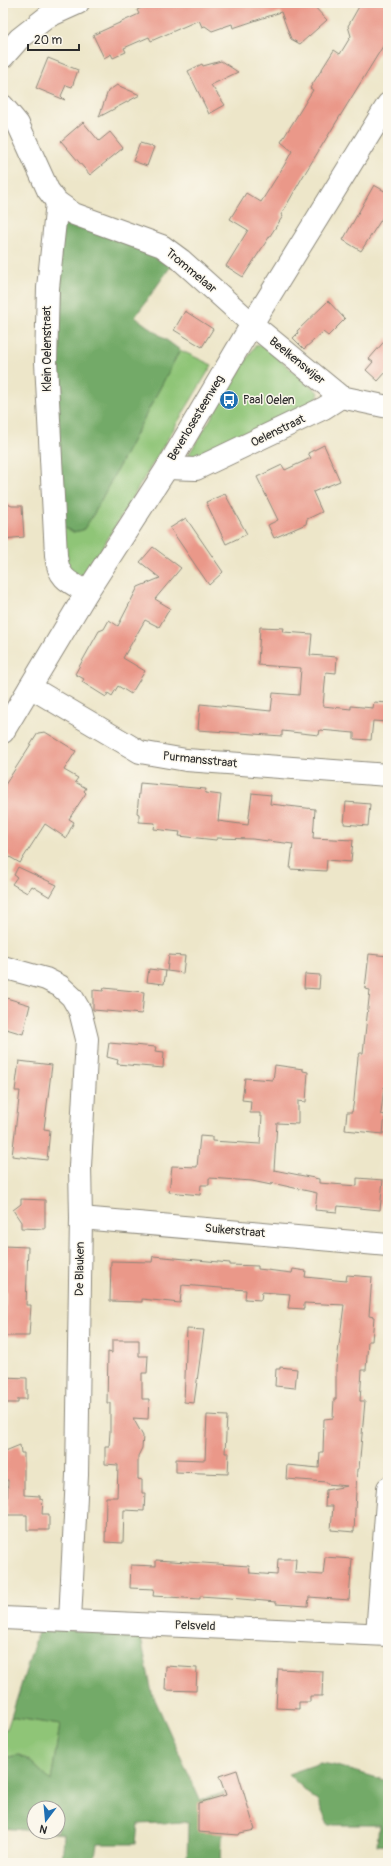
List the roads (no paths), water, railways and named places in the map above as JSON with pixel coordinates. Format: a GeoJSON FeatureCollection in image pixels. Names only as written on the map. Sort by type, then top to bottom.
{"type":"FeatureCollection","features":[{"type":"Feature","properties":{"kind":"street"},"geometry":{"type":"LineString","coordinates":[[3,57],[19,39],[48,17],[78,3]]}},
{"type":"Feature","properties":{"kind":"street","name":"Beverlosesteenweg"},"geometry":{"type":"LineString","coordinates":[[3,732],[87,592],[167,468],[252,324],[388,104]]}},
{"type":"Feature","properties":{"kind":"street"},"geometry":{"type":"LineString","coordinates":[[3,106],[18,124],[48,190],[57,202]]}},
{"type":"Feature","properties":{"kind":"street","name":"Trommelaar"},"geometry":{"type":"LineString","coordinates":[[57,202],[74,214],[162,246],[181,260],[252,324]]}},
{"type":"Feature","properties":{"kind":"street","name":"Klein Oelenstraat"},"geometry":{"type":"LineString","coordinates":[[57,202],[48,288],[46,362],[56,555],[59,572],[65,579],[87,592]]}},
{"type":"Feature","properties":{"kind":"street","name":"Beelkenswijer"},"geometry":{"type":"LineString","coordinates":[[252,324],[342,397]]}},
{"type":"Feature","properties":{"kind":"street"},"geometry":{"type":"LineString","coordinates":[[342,397],[388,407]]}},
{"type":"Feature","properties":{"kind":"street","name":"Oelenstraat"},"geometry":{"type":"LineString","coordinates":[[167,468],[196,469],[324,408],[342,397]]}},
{"type":"Feature","properties":{"kind":"street","name":"Purmansstraat"},"geometry":{"type":"LineString","coordinates":[[30,687],[140,752],[186,760],[388,775]]}},
{"type":"Feature","properties":{"kind":"street","name":"De Blauken"},"geometry":{"type":"LineString","coordinates":[[3,967],[46,979],[60,986],[72,997],[80,1011],[87,1039],[80,1166],[82,1218],[77,1474],[70,1621]]}},
{"type":"Feature","properties":{"kind":"street","name":"Suikerstraat"},"geometry":{"type":"LineString","coordinates":[[82,1218],[388,1245]]}},
{"type":"Feature","properties":{"kind":"street"},"geometry":{"type":"LineString","coordinates":[[383,1634],[388,1488]]}},
{"type":"Feature","properties":{"kind":"street","name":"Pelsveld"},"geometry":{"type":"LineString","coordinates":[[3,1618],[383,1634]]}},
{"type":"Feature","properties":{"kind":"place","name":"Paal Oelen"},"geometry":{"type":"Point","coordinates":[229,400]}}]}
